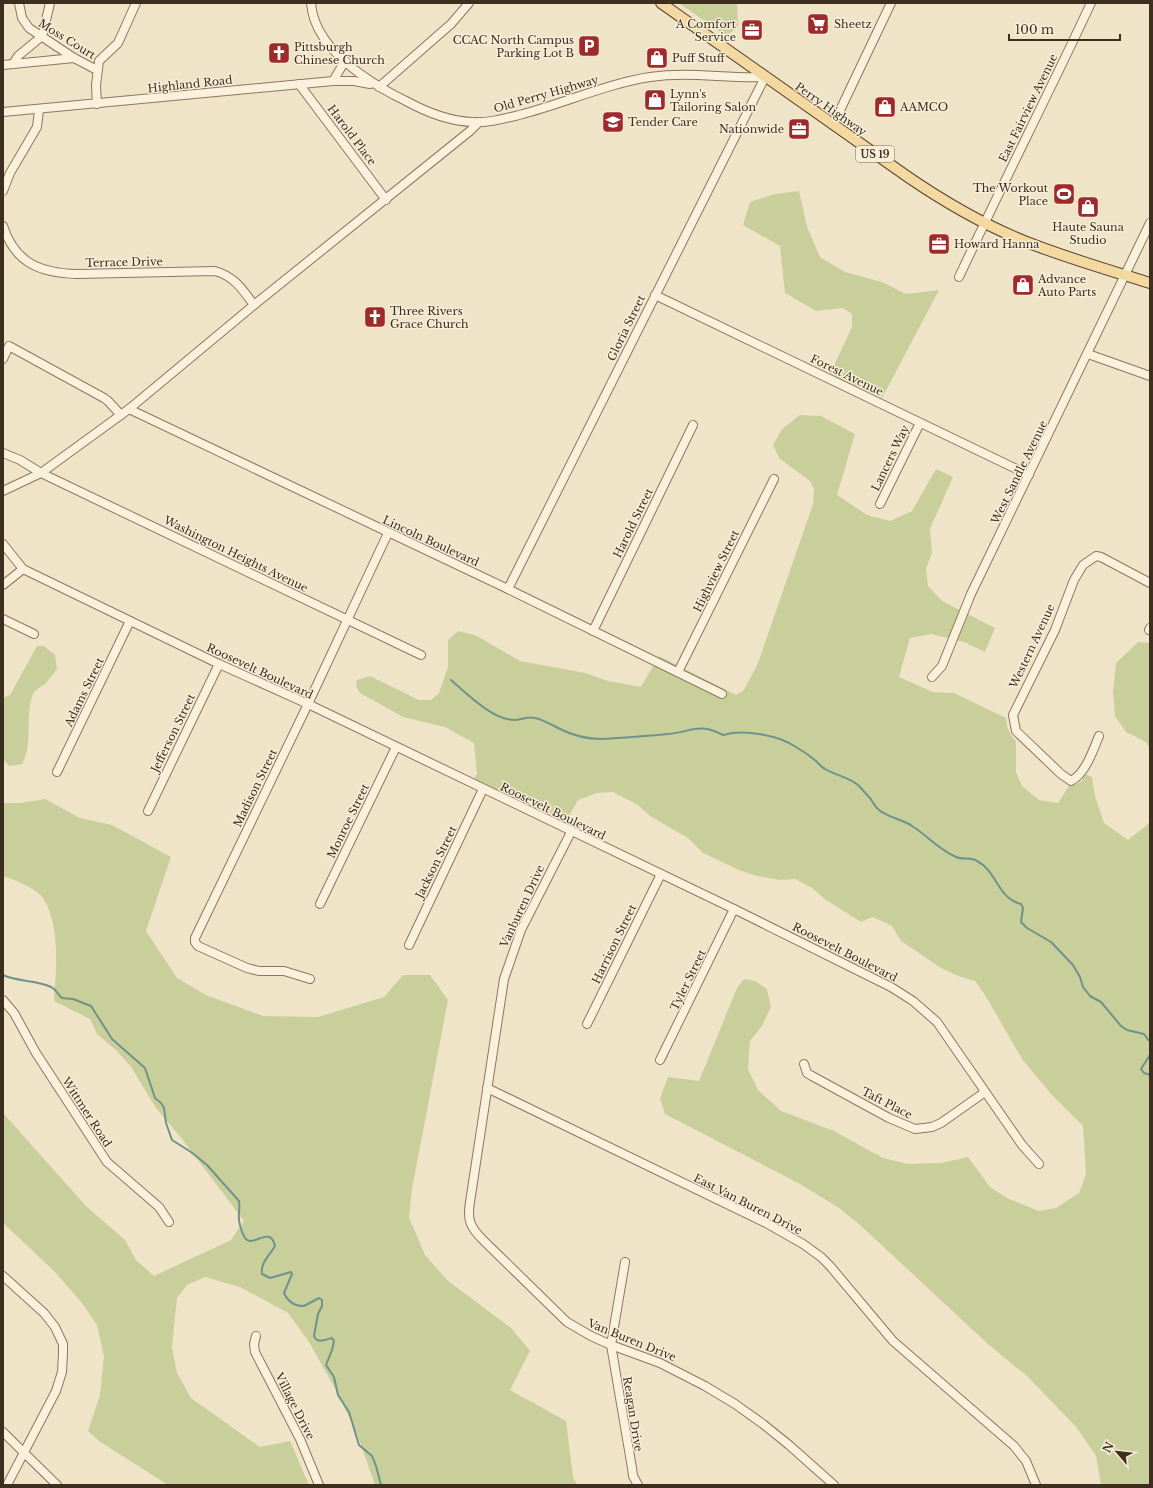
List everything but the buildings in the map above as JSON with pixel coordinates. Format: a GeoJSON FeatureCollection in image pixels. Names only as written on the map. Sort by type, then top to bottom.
{"type":"FeatureCollection","features":[{"type":"Feature","properties":{"kind":"main road","name":"Perry Highway"},"geometry":{"type":"LineString","coordinates":[[661,3],[928,191],[958,209],[984,223],[1036,246],[1150,282]]}},
{"type":"Feature","properties":{"kind":"street","name":"Moss Court"},"geometry":{"type":"LineString","coordinates":[[19,3],[20,14],[29,28],[74,58],[97,70]]}},
{"type":"Feature","properties":{"kind":"street"},"geometry":{"type":"LineString","coordinates":[[13,64],[18,56],[41,37],[50,3]]}},
{"type":"Feature","properties":{"kind":"street"},"geometry":{"type":"LineString","coordinates":[[97,104],[97,70],[100,59],[112,49],[120,39],[136,3]]}},
{"type":"Feature","properties":{"kind":"street","name":"Old Perry Highway"},"geometry":{"type":"LineString","coordinates":[[311,3],[314,20],[321,34],[344,61],[379,87],[427,112],[457,120],[475,122],[495,120],[648,78],[689,74],[739,78],[765,77]]}},
{"type":"Feature","properties":{"kind":"street"},"geometry":{"type":"LineString","coordinates":[[379,87],[451,24],[469,3]]}},
{"type":"Feature","properties":{"kind":"street"},"geometry":{"type":"LineString","coordinates":[[833,125],[891,3]]}},
{"type":"Feature","properties":{"kind":"street","name":"East Fairview Avenue"},"geometry":{"type":"LineString","coordinates":[[959,277],[1091,3]]}},
{"type":"Feature","properties":{"kind":"street"},"geometry":{"type":"LineString","coordinates":[[3,65],[74,58]]}},
{"type":"Feature","properties":{"kind":"street"},"geometry":{"type":"LineString","coordinates":[[333,81],[344,61]]}},
{"type":"Feature","properties":{"kind":"street","name":"Gloria Street"},"geometry":{"type":"LineString","coordinates":[[508,589],[765,77]]}},
{"type":"Feature","properties":{"kind":"street","name":"Highland Road"},"geometry":{"type":"LineString","coordinates":[[3,112],[39,110],[333,81],[361,82],[379,87]]}},
{"type":"Feature","properties":{"kind":"street","name":"Harold Place"},"geometry":{"type":"LineString","coordinates":[[300,84],[386,200]]}},
{"type":"Feature","properties":{"kind":"street"},"geometry":{"type":"LineString","coordinates":[[3,191],[10,173],[37,127],[39,110]]}},
{"type":"Feature","properties":{"kind":"street"},"geometry":{"type":"LineString","coordinates":[[3,491],[41,473],[130,409],[254,305],[470,131],[475,122]]}},
{"type":"Feature","properties":{"kind":"street","name":"West Sandle Avenue"},"geometry":{"type":"LineString","coordinates":[[932,677],[942,666],[971,594],[1150,223]]}},
{"type":"Feature","properties":{"kind":"street","name":"Terrace Drive"},"geometry":{"type":"LineString","coordinates":[[3,226],[8,239],[16,251],[33,265],[46,271],[61,274],[215,271],[223,273],[235,280],[254,305]]}},
{"type":"Feature","properties":{"kind":"street","name":"Forest Avenue"},"geometry":{"type":"LineString","coordinates":[[655,295],[1029,475]]}},
{"type":"Feature","properties":{"kind":"street"},"geometry":{"type":"LineString","coordinates":[[3,359],[9,346],[104,398],[121,415]]}},
{"type":"Feature","properties":{"kind":"street"},"geometry":{"type":"LineString","coordinates":[[1088,354],[1150,376]]}},
{"type":"Feature","properties":{"kind":"street","name":"Lincoln Boulevard"},"geometry":{"type":"LineString","coordinates":[[130,409],[508,589],[722,694]]}},
{"type":"Feature","properties":{"kind":"street","name":"Lancers Way"},"geometry":{"type":"LineString","coordinates":[[880,504],[920,423]]}},
{"type":"Feature","properties":{"kind":"street","name":"Harold Street"},"geometry":{"type":"LineString","coordinates":[[593,631],[693,424]]}},
{"type":"Feature","properties":{"kind":"street","name":"Washington Heights Avenue"},"geometry":{"type":"LineString","coordinates":[[3,453],[20,460],[41,473],[421,655]]}},
{"type":"Feature","properties":{"kind":"street","name":"Highview Street"},"geometry":{"type":"LineString","coordinates":[[678,672],[774,479]]}},
{"type":"Feature","properties":{"kind":"street","name":"Madison Street"},"geometry":{"type":"LineString","coordinates":[[310,979],[284,971],[259,971],[240,966],[198,946],[195,942],[195,938],[308,704],[388,533]]}},
{"type":"Feature","properties":{"kind":"street","name":"Roosevelt Boulevard"},"geometry":{"type":"LineString","coordinates":[[3,544],[23,569],[218,664],[308,704],[570,832],[734,909],[891,987],[913,1001],[937,1022],[1022,1145],[1039,1164]]}},
{"type":"Feature","properties":{"kind":"street","name":"Western Avenue"},"geometry":{"type":"LineString","coordinates":[[1099,736],[1081,772],[1076,779],[1071,781],[1061,774],[1016,731],[1013,715],[1055,630],[1070,588],[1083,565],[1096,556],[1107,560],[1150,583]]}},
{"type":"Feature","properties":{"kind":"street"},"geometry":{"type":"LineString","coordinates":[[3,585],[23,569]]}},
{"type":"Feature","properties":{"kind":"street"},"geometry":{"type":"LineString","coordinates":[[3,619],[34,634]]}},
{"type":"Feature","properties":{"kind":"street","name":"Adams Street"},"geometry":{"type":"LineString","coordinates":[[57,772],[130,621]]}},
{"type":"Feature","properties":{"kind":"street","name":"Jefferson Street"},"geometry":{"type":"LineString","coordinates":[[148,811],[218,664]]}},
{"type":"Feature","properties":{"kind":"street","name":"Monroe Street"},"geometry":{"type":"LineString","coordinates":[[320,904],[396,747]]}},
{"type":"Feature","properties":{"kind":"street","name":"Jackson Street"},"geometry":{"type":"LineString","coordinates":[[409,945],[484,789]]}},
{"type":"Feature","properties":{"kind":"street","name":"Vanburen Drive"},"geometry":{"type":"LineString","coordinates":[[487,1088],[501,992],[506,970],[521,930],[570,832]]}},
{"type":"Feature","properties":{"kind":"street","name":"Harrison Street"},"geometry":{"type":"LineString","coordinates":[[587,1024],[660,874]]}},
{"type":"Feature","properties":{"kind":"street","name":"Tyler Street"},"geometry":{"type":"LineString","coordinates":[[660,1060],[734,909]]}},
{"type":"Feature","properties":{"kind":"street","name":"Wittmer Road"},"geometry":{"type":"LineString","coordinates":[[3,1000],[14,1013],[36,1053],[107,1162],[159,1207],[170,1222]]}},
{"type":"Feature","properties":{"kind":"street","name":"Taft Place"},"geometry":{"type":"LineString","coordinates":[[804,1064],[807,1073],[812,1076],[889,1118],[915,1129],[932,1127],[941,1123],[985,1092]]}},
{"type":"Feature","properties":{"kind":"street","name":"Van Buren Drive"},"geometry":{"type":"LineString","coordinates":[[487,1088],[468,1214],[469,1222],[472,1228],[566,1322],[582,1332],[611,1345],[681,1373],[735,1404],[789,1445],[834,1485]]}},
{"type":"Feature","properties":{"kind":"street","name":"East Van Buren Drive"},"geometry":{"type":"LineString","coordinates":[[487,1088],[779,1230],[813,1250],[830,1266],[893,1341],[1014,1446],[1026,1461],[1036,1485]]}},
{"type":"Feature","properties":{"kind":"street","name":"Reagan Drive"},"geometry":{"type":"LineString","coordinates":[[624,1262],[611,1345],[630,1462],[633,1476],[638,1485]]}},
{"type":"Feature","properties":{"kind":"street"},"geometry":{"type":"LineString","coordinates":[[3,1276],[44,1313],[55,1327],[63,1344],[63,1362],[60,1380],[7,1485]]}},
{"type":"Feature","properties":{"kind":"street","name":"Village Drive"},"geometry":{"type":"LineString","coordinates":[[256,1336],[254,1344],[255,1352],[300,1439],[319,1485]]}},
{"type":"Feature","properties":{"kind":"street"},"geometry":{"type":"LineString","coordinates":[[3,1432],[57,1485]]}},
{"type":"Feature","properties":{"kind":"green space"},"geometry":{"type":"Polygon","coordinates":[[[679,3],[737,3],[738,27],[726,36],[679,3]]]}},
{"type":"Feature","properties":{"kind":"green space"},"geometry":{"type":"Polygon","coordinates":[[[799,191],[807,227],[820,257],[845,272],[882,282],[906,294],[939,290],[882,398],[830,374],[852,327],[852,314],[843,308],[816,311],[785,293],[780,246],[743,225],[750,202],[775,194],[799,191]]]}},
{"type":"Feature","properties":{"kind":"green space"},"geometry":{"type":"Polygon","coordinates":[[[800,415],[821,416],[855,434],[837,495],[867,515],[890,521],[912,511],[936,469],[953,477],[930,529],[932,553],[926,569],[928,586],[942,601],[995,628],[985,652],[964,642],[931,634],[910,638],[899,677],[933,692],[954,693],[1006,718],[1009,731],[1016,741],[1016,772],[1022,786],[1039,800],[1058,803],[1070,784],[1075,785],[1082,781],[1085,774],[1092,777],[1095,796],[1104,823],[1128,840],[1148,824],[1150,820],[1150,1485],[1101,1485],[1096,1456],[1077,1428],[1027,1376],[989,1345],[860,1225],[839,1208],[800,1184],[665,1114],[660,1098],[668,1077],[699,1081],[737,988],[744,979],[755,981],[767,989],[771,1007],[762,1026],[750,1041],[748,1069],[758,1090],[781,1111],[834,1131],[883,1158],[908,1164],[941,1163],[968,1157],[990,1187],[1007,1198],[1039,1211],[1056,1208],[1079,1193],[1086,1174],[1083,1126],[1051,1094],[1022,1059],[985,995],[975,981],[958,976],[941,968],[901,941],[892,926],[873,917],[861,922],[826,900],[812,888],[795,879],[780,880],[757,876],[739,870],[703,853],[688,838],[650,816],[638,805],[613,792],[597,793],[578,800],[566,821],[474,779],[477,774],[474,743],[445,727],[403,717],[360,693],[356,686],[357,680],[370,676],[419,700],[431,700],[439,693],[448,667],[448,640],[458,631],[475,635],[520,661],[585,673],[608,681],[641,687],[659,656],[736,695],[744,690],[758,663],[813,504],[814,489],[810,481],[779,458],[773,445],[782,429],[800,415]]]}},
{"type":"Feature","properties":{"kind":"green space"},"geometry":{"type":"Polygon","coordinates":[[[1138,642],[1150,643],[1150,749],[1146,742],[1126,732],[1115,716],[1113,692],[1116,663],[1138,642]]]}},
{"type":"Feature","properties":{"kind":"green space"},"geometry":{"type":"Polygon","coordinates":[[[37,646],[44,646],[55,655],[57,669],[45,684],[33,694],[30,702],[28,747],[26,756],[22,764],[9,766],[3,759],[3,698],[10,695],[37,646]]]}},
{"type":"Feature","properties":{"kind":"green space"},"geometry":{"type":"Polygon","coordinates":[[[45,799],[80,818],[112,825],[171,857],[146,931],[177,978],[206,995],[263,1016],[318,1017],[384,997],[403,975],[430,975],[448,1000],[412,1189],[409,1217],[425,1255],[447,1280],[511,1328],[530,1351],[510,1390],[566,1421],[573,1477],[577,1485],[375,1485],[357,1434],[337,1392],[309,1342],[288,1313],[240,1287],[205,1277],[187,1285],[177,1298],[172,1347],[177,1373],[191,1398],[260,1447],[290,1441],[309,1485],[168,1485],[99,1441],[88,1431],[100,1395],[104,1356],[97,1325],[82,1303],[54,1271],[3,1223],[3,1113],[86,1206],[125,1240],[136,1260],[154,1276],[231,1240],[244,1221],[182,1139],[156,1108],[131,1067],[117,1051],[97,1034],[90,1019],[54,1001],[56,948],[53,921],[49,909],[43,898],[36,891],[3,876],[3,803],[20,803],[45,799]]]}},
{"type":"Feature","properties":{"kind":"waterway"},"geometry":{"type":"LineString","coordinates":[[451,680],[480,705],[497,716],[514,720],[530,717],[535,718],[570,733],[585,737],[596,739],[634,737],[676,733],[701,728],[715,731],[723,735],[731,733],[761,734],[789,743],[809,755],[824,768],[858,785],[876,807],[883,813],[912,826],[950,854],[959,858],[975,860],[984,866],[1007,897],[1021,904],[1023,908],[1021,922],[1027,928],[1051,942],[1073,965],[1080,977],[1083,987],[1090,996],[1101,1002],[1121,1026],[1127,1030],[1144,1034],[1150,1042]]}},
{"type":"Feature","properties":{"kind":"waterway"},"geometry":{"type":"LineString","coordinates":[[3,975],[45,985],[53,988],[62,998],[73,999],[91,1006],[112,1039],[145,1068],[155,1098],[164,1108],[166,1123],[172,1140],[191,1152],[207,1165],[239,1201],[239,1222],[245,1238],[248,1241],[265,1237],[269,1237],[273,1240],[275,1246],[262,1266],[262,1274],[270,1278],[291,1272],[292,1274],[284,1293],[287,1299],[294,1304],[304,1306],[319,1298],[322,1300],[322,1306],[318,1314],[314,1336],[319,1341],[332,1338],[334,1341],[326,1365],[334,1377],[338,1395],[349,1412],[359,1445],[372,1456],[381,1485]]}},
{"type":"Feature","properties":{"kind":"waterway"},"geometry":{"type":"LineString","coordinates":[[1150,1055],[1141,1069],[1144,1073],[1150,1075]]}},
{"type":"Feature","properties":{"kind":"place","name":"Sheetz"},"geometry":{"type":"Point","coordinates":[818,24]}},
{"type":"Feature","properties":{"kind":"place","name":"A Comfort Service"},"geometry":{"type":"Point","coordinates":[752,30]}},
{"type":"Feature","properties":{"kind":"place","name":"CCAC North Campus Parking Lot B"},"geometry":{"type":"Point","coordinates":[589,46]}},
{"type":"Feature","properties":{"kind":"place","name":"Pittsburgh Chinese Church"},"geometry":{"type":"Point","coordinates":[279,53]}},
{"type":"Feature","properties":{"kind":"place","name":"Puff Stuff"},"geometry":{"type":"Point","coordinates":[657,58]}},
{"type":"Feature","properties":{"kind":"place","name":"Lynn's Tailoring Salon"},"geometry":{"type":"Point","coordinates":[655,100]}},
{"type":"Feature","properties":{"kind":"place","name":"AAMCO"},"geometry":{"type":"Point","coordinates":[885,107]}},
{"type":"Feature","properties":{"kind":"place","name":"Tender Care"},"geometry":{"type":"Point","coordinates":[613,122]}},
{"type":"Feature","properties":{"kind":"place","name":"Nationwide"},"geometry":{"type":"Point","coordinates":[799,129]}},
{"type":"Feature","properties":{"kind":"place","name":"The Workout Place"},"geometry":{"type":"Point","coordinates":[1064,194]}},
{"type":"Feature","properties":{"kind":"place","name":"Haute Sauna Studio"},"geometry":{"type":"Point","coordinates":[1088,207]}},
{"type":"Feature","properties":{"kind":"place","name":"Howard Hanna"},"geometry":{"type":"Point","coordinates":[939,244]}},
{"type":"Feature","properties":{"kind":"place","name":"Advance Auto Parts"},"geometry":{"type":"Point","coordinates":[1023,285]}},
{"type":"Feature","properties":{"kind":"place","name":"Three Rivers Grace Church"},"geometry":{"type":"Point","coordinates":[375,317]}}]}
